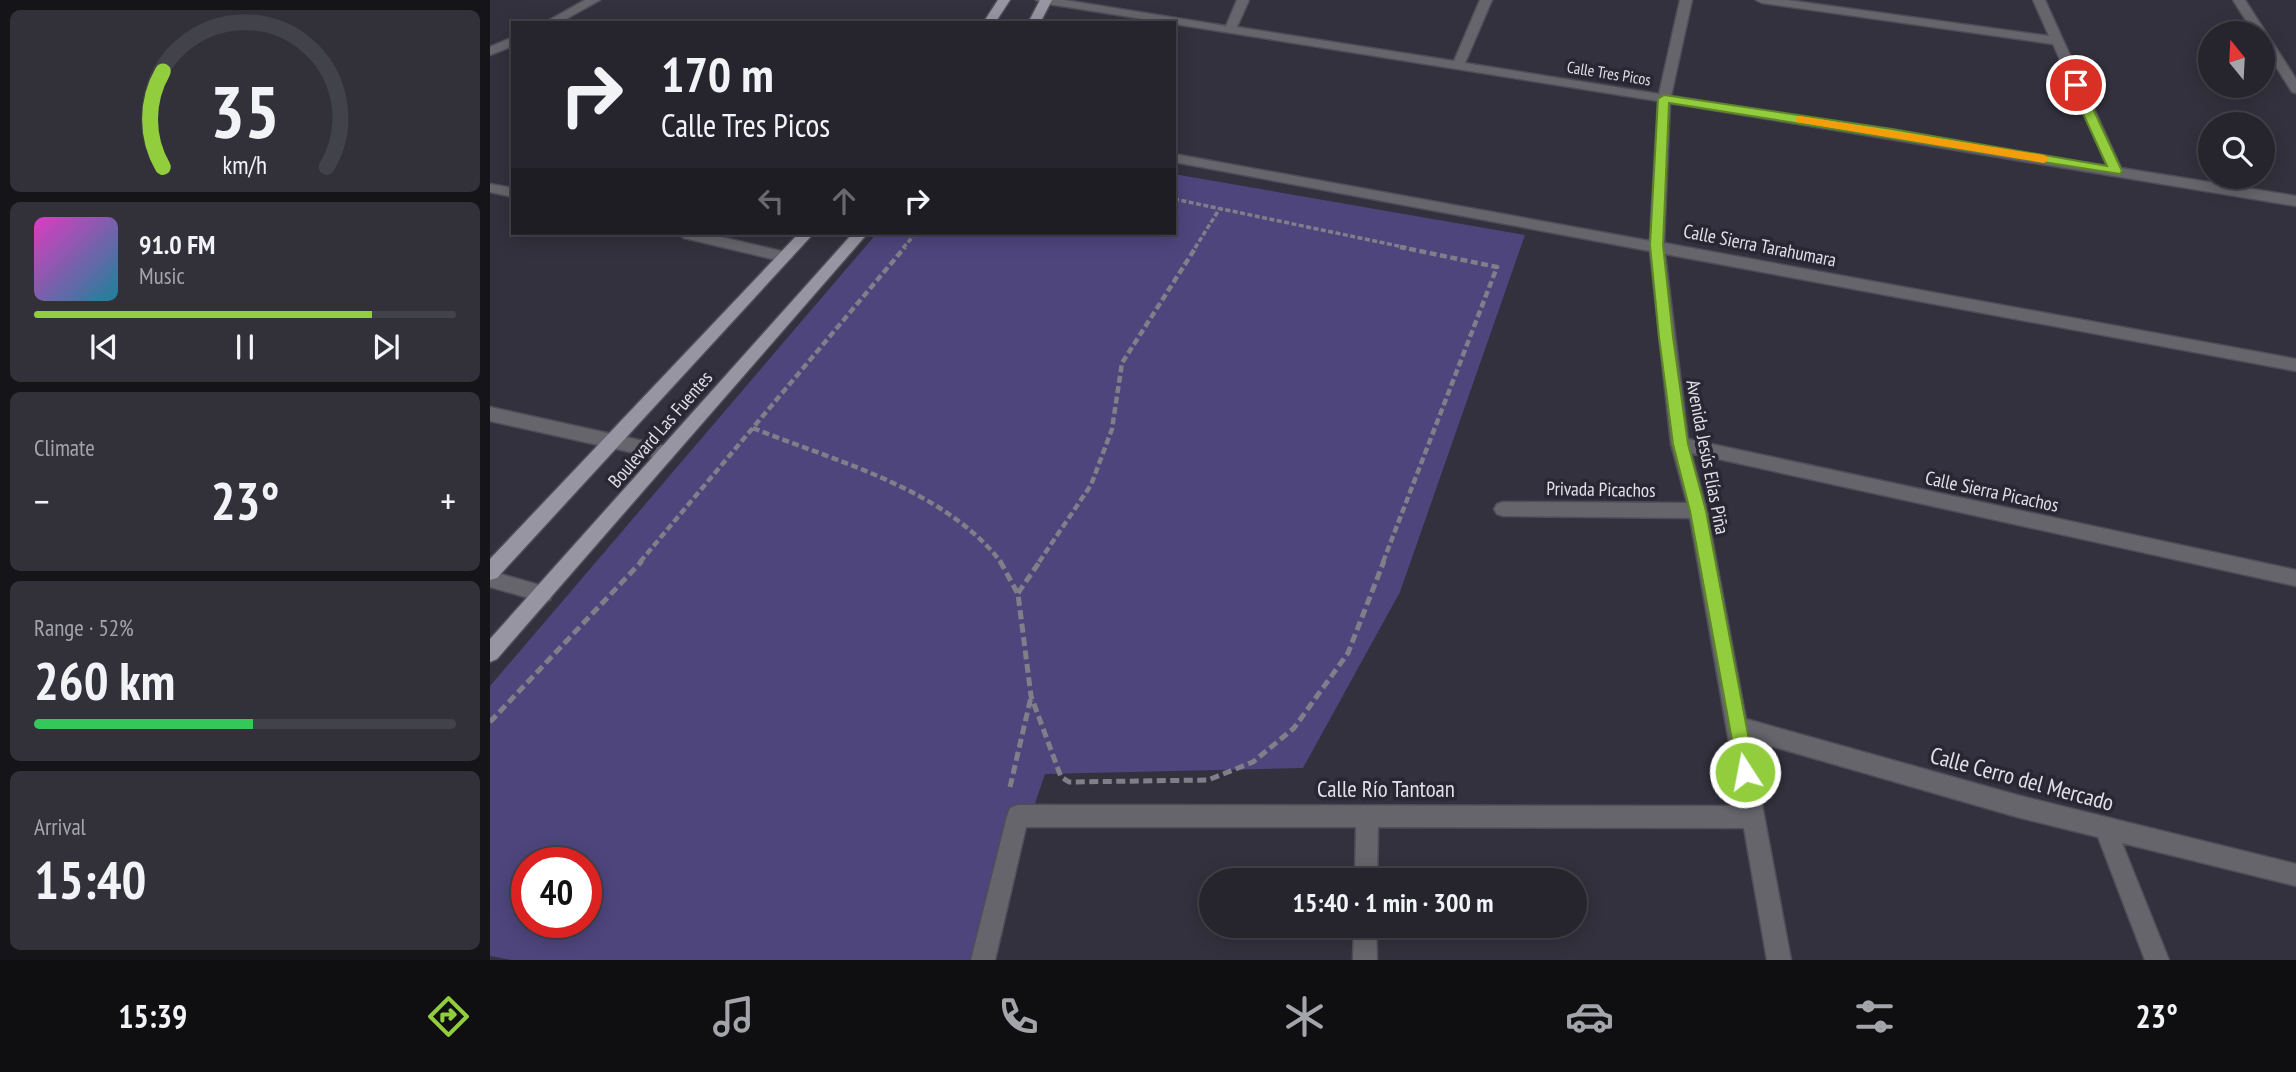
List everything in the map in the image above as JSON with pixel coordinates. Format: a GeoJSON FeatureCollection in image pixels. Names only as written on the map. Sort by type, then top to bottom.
{"type":"FeatureCollection","features":[{"type":"Feature","properties":{"kind":"main road"},"geometry":{"type":"LineString","coordinates":[[990,21],[1004,0]]}},
{"type":"Feature","properties":{"kind":"main road"},"geometry":{"type":"LineString","coordinates":[[1035,21],[1045,0]]}},
{"type":"Feature","properties":{"kind":"main road","name":"Boulevard Las Fuentes"},"geometry":{"type":"LineString","coordinates":[[490,572],[805,235]]}},
{"type":"Feature","properties":{"kind":"main road","name":"Boulevard Las Fuentes"},"geometry":{"type":"LineString","coordinates":[[490,653],[859,235]]}},
{"type":"Feature","properties":{"kind":"street"},"geometry":{"type":"LineString","coordinates":[[554,21],[594,0]]}},
{"type":"Feature","properties":{"kind":"street","name":"Calle Tres Picos"},"geometry":{"type":"LineString","coordinates":[[1045,0],[1174,21]]}},
{"type":"Feature","properties":{"kind":"street"},"geometry":{"type":"LineString","coordinates":[[1230,30],[1243,0]]}},
{"type":"Feature","properties":{"kind":"street"},"geometry":{"type":"LineString","coordinates":[[1458,66],[1486,0]]}},
{"type":"Feature","properties":{"kind":"street","name":"Avenida Jesús Elías Piña"},"geometry":{"type":"LineString","coordinates":[[1686,0],[1664,99],[1657,245],[1680,444],[1698,511],[1779,960]]}},
{"type":"Feature","properties":{"kind":"street"},"geometry":{"type":"LineString","coordinates":[[1762,0],[2056,41]]}},
{"type":"Feature","properties":{"kind":"street"},"geometry":{"type":"LineString","coordinates":[[2039,0],[2116,171]]}},
{"type":"Feature","properties":{"kind":"street"},"geometry":{"type":"LineString","coordinates":[[2239,0],[2253,21]]}},
{"type":"Feature","properties":{"kind":"street","name":"Calle Tres Picos"},"geometry":{"type":"LineString","coordinates":[[1176,21],[1892,133],[2296,201]]}},
{"type":"Feature","properties":{"kind":"street"},"geometry":{"type":"LineString","coordinates":[[490,51],[511,42]]}},
{"type":"Feature","properties":{"kind":"street"},"geometry":{"type":"LineString","coordinates":[[2275,56],[2296,89]]}},
{"type":"Feature","properties":{"kind":"street","name":"Calle Sierra Tarahumara"},"geometry":{"type":"LineString","coordinates":[[1176,158],[2296,365]]}},
{"type":"Feature","properties":{"kind":"street"},"geometry":{"type":"LineString","coordinates":[[490,188],[511,193]]}},
{"type":"Feature","properties":{"kind":"street"},"geometry":{"type":"LineString","coordinates":[[692,235],[785,257]]}},
{"type":"Feature","properties":{"kind":"street"},"geometry":{"type":"LineString","coordinates":[[490,414],[611,443],[666,453]]}},
{"type":"Feature","properties":{"kind":"street","name":"Calle Sierra Picachos"},"geometry":{"type":"LineString","coordinates":[[1680,444],[2296,578]]}},
{"type":"Feature","properties":{"kind":"street","name":"Privada Picachos"},"geometry":{"type":"LineString","coordinates":[[1503,509],[1698,511]]}},
{"type":"Feature","properties":{"kind":"street"},"geometry":{"type":"LineString","coordinates":[[490,579],[542,594]]}},
{"type":"Feature","properties":{"kind":"street","name":"Calle Cerro del Mercado"},"geometry":{"type":"LineString","coordinates":[[1737,726],[2106,829],[2296,876]]}},
{"type":"Feature","properties":{"kind":"street"},"geometry":{"type":"LineString","coordinates":[[1366,868],[1367,815]]}},
{"type":"Feature","properties":{"kind":"street"},"geometry":{"type":"LineString","coordinates":[[983,960],[1018,816]]}},
{"type":"Feature","properties":{"kind":"street","name":"Calle Río Tantoan"},"geometry":{"type":"LineString","coordinates":[[1018,816],[1754,817]]}},
{"type":"Feature","properties":{"kind":"street"},"geometry":{"type":"LineString","coordinates":[[2106,829],[2157,960]]}},
{"type":"Feature","properties":{"kind":"street"},"geometry":{"type":"LineString","coordinates":[[1365,938],[1365,960]]}},
{"type":"Feature","properties":{"kind":"path"},"geometry":{"type":"LineString","coordinates":[[753,428],[914,492],[959,523],[1000,560],[1018,594],[1031,696],[1056,769],[1069,782],[1208,780],[1253,762],[1294,728],[1348,653],[1497,267],[1176,199]]}},
{"type":"Feature","properties":{"kind":"path"},"geometry":{"type":"LineString","coordinates":[[1018,594],[1091,485],[1112,429],[1122,363],[1220,208]]}},
{"type":"Feature","properties":{"kind":"path"},"geometry":{"type":"LineString","coordinates":[[490,722],[660,541],[914,235]]}},
{"type":"Feature","properties":{"kind":"path"},"geometry":{"type":"LineString","coordinates":[[1018,816],[1009,811],[1006,802],[1031,696]]}},
{"type":"Feature","properties":{"kind":"shaded area"},"geometry":{"type":"Polygon","coordinates":[[[1176,174],[1525,235],[1400,592],[1303,768],[1045,774],[982,960],[511,960],[490,956],[490,686],[875,235],[1176,235],[1176,174]]]}},
{"type":"Feature","properties":{"kind":"slow traffic"},"geometry":{"type":"LineString","coordinates":[[1800,119],[2044,159]]}},
{"type":"Feature","properties":{"kind":"route"},"geometry":{"type":"LineString","coordinates":[[1745,772],[1698,511],[1680,444],[1666,337],[1657,245],[1664,99],[1892,133],[2116,171],[2076,85]]}}]}
